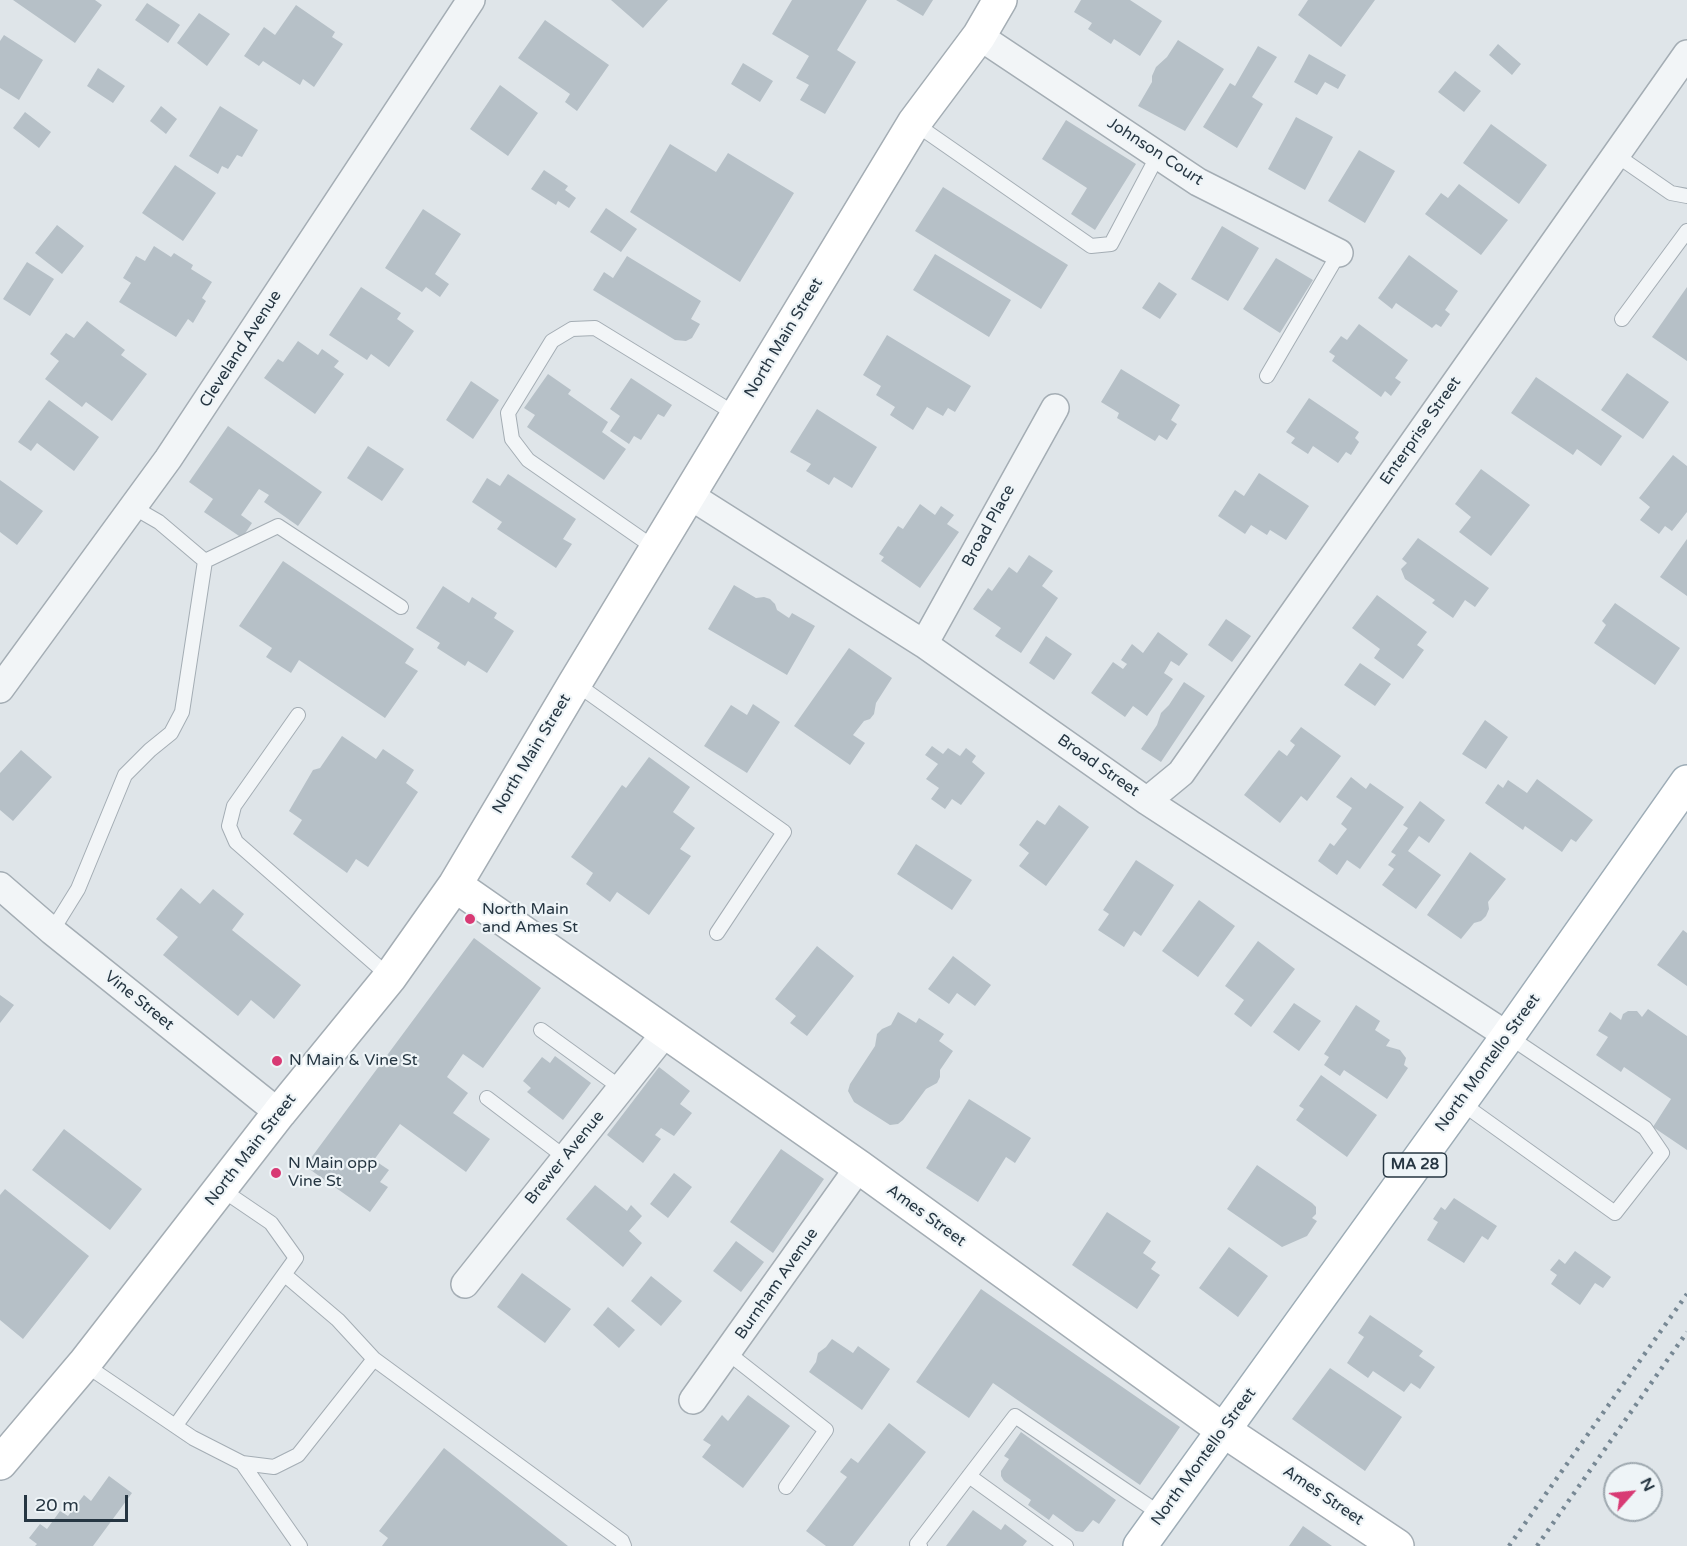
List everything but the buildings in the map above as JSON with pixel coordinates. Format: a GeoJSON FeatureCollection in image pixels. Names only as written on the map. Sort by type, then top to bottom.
{"type":"FeatureCollection","features":[{"type":"Feature","properties":{"kind":"main road","name":"North Main Street"},"geometry":{"type":"LineString","coordinates":[[0,1463],[84,1364],[279,1113],[390,977],[455,885],[575,682],[914,123],[979,36],[1000,0]]}},
{"type":"Feature","properties":{"kind":"main road","name":"North Montello Street"},"geometry":{"type":"LineString","coordinates":[[1140,1546],[1508,1036],[1687,782]]}},
{"type":"Feature","properties":{"kind":"main road","name":"Ames Street"},"geometry":{"type":"LineString","coordinates":[[455,885],[859,1167],[1223,1430],[1397,1546]]}},
{"type":"Feature","properties":{"kind":"street","name":"Cleveland Avenue"},"geometry":{"type":"LineString","coordinates":[[0,689],[168,459],[471,0]]}},
{"type":"Feature","properties":{"kind":"street","name":"Johnson Court"},"geometry":{"type":"LineString","coordinates":[[979,36],[1198,182],[1339,253]]}},
{"type":"Feature","properties":{"kind":"street","name":"Enterprise Street"},"geometry":{"type":"LineString","coordinates":[[1147,801],[1181,773],[1687,54]]}},
{"type":"Feature","properties":{"kind":"street","name":"Broad Place"},"geometry":{"type":"LineString","coordinates":[[924,644],[1055,408]]}},
{"type":"Feature","properties":{"kind":"street","name":"Broad Street"},"geometry":{"type":"LineString","coordinates":[[689,495],[924,644],[1147,801],[1508,1036]]}},
{"type":"Feature","properties":{"kind":"street","name":"Vine Street"},"geometry":{"type":"LineString","coordinates":[[0,886],[52,931],[279,1113]]}},
{"type":"Feature","properties":{"kind":"street","name":"Brewer Avenue"},"geometry":{"type":"LineString","coordinates":[[465,1284],[666,1032]]}},
{"type":"Feature","properties":{"kind":"street","name":"Burnham Avenue"},"geometry":{"type":"LineString","coordinates":[[693,1400],[859,1167]]}},
{"type":"Feature","properties":{"kind":"lane"},"geometry":{"type":"LineString","coordinates":[[914,123],[1091,246],[1111,244],[1158,155]]}},
{"type":"Feature","properties":{"kind":"lane"},"geometry":{"type":"LineString","coordinates":[[1616,155],[1671,193],[1687,196]]}},
{"type":"Feature","properties":{"kind":"lane"},"geometry":{"type":"LineString","coordinates":[[1622,319],[1687,231]]}},
{"type":"Feature","properties":{"kind":"lane"},"geometry":{"type":"LineString","coordinates":[[1267,376],[1339,253]]}},
{"type":"Feature","properties":{"kind":"lane"},"geometry":{"type":"LineString","coordinates":[[656,549],[528,460],[512,438],[508,413],[552,341],[572,329],[595,328],[737,415]]}},
{"type":"Feature","properties":{"kind":"lane"},"geometry":{"type":"LineString","coordinates":[[133,507],[159,522],[205,561]]}},
{"type":"Feature","properties":{"kind":"lane"},"geometry":{"type":"LineString","coordinates":[[205,561],[278,526],[401,607]]}},
{"type":"Feature","properties":{"kind":"lane"},"geometry":{"type":"LineString","coordinates":[[52,931],[78,889],[125,775],[171,732],[182,712],[205,561]]}},
{"type":"Feature","properties":{"kind":"lane"},"geometry":{"type":"LineString","coordinates":[[575,682],[784,832],[717,933]]}},
{"type":"Feature","properties":{"kind":"lane"},"geometry":{"type":"LineString","coordinates":[[298,715],[234,806],[229,826],[236,842],[390,977]]}},
{"type":"Feature","properties":{"kind":"lane"},"geometry":{"type":"LineString","coordinates":[[541,1030],[621,1088]]}},
{"type":"Feature","properties":{"kind":"lane"},"geometry":{"type":"LineString","coordinates":[[1460,1102],[1615,1213],[1662,1153],[1645,1128],[1508,1036]]}},
{"type":"Feature","properties":{"kind":"lane"},"geometry":{"type":"LineString","coordinates":[[488,1098],[566,1158]]}},
{"type":"Feature","properties":{"kind":"lane"},"geometry":{"type":"LineString","coordinates":[[176,1425],[296,1258],[271,1223],[221,1189]]}},
{"type":"Feature","properties":{"kind":"lane"},"geometry":{"type":"LineString","coordinates":[[285,1275],[338,1320],[374,1359],[622,1541],[624,1546]]}},
{"type":"Feature","properties":{"kind":"lane"},"geometry":{"type":"LineString","coordinates":[[728,1353],[826,1430],[786,1487]]}},
{"type":"Feature","properties":{"kind":"lane"},"geometry":{"type":"LineString","coordinates":[[84,1364],[193,1438],[242,1463],[274,1467],[298,1455],[374,1359]]}},
{"type":"Feature","properties":{"kind":"lane"},"geometry":{"type":"LineString","coordinates":[[920,1546],[917,1544],[1015,1416],[1162,1515]]}},
{"type":"Feature","properties":{"kind":"lane"},"geometry":{"type":"LineString","coordinates":[[242,1463],[300,1546]]}},
{"type":"Feature","properties":{"kind":"lane"},"geometry":{"type":"LineString","coordinates":[[969,1476],[1066,1546]]}},
{"type":"Feature","properties":{"kind":"railway"},"geometry":{"type":"LineString","coordinates":[[1509,1546],[1687,1294]]}},
{"type":"Feature","properties":{"kind":"railway"},"geometry":{"type":"LineString","coordinates":[[1537,1546],[1687,1332]]}},
{"type":"Feature","properties":{"kind":"place","name":"North Main and Ames St"},"geometry":{"type":"Point","coordinates":[470,919]}},
{"type":"Feature","properties":{"kind":"place","name":"N Main & Vine St"},"geometry":{"type":"Point","coordinates":[277,1061]}},
{"type":"Feature","properties":{"kind":"place","name":"N Main opp Vine St"},"geometry":{"type":"Point","coordinates":[276,1173]}}]}
